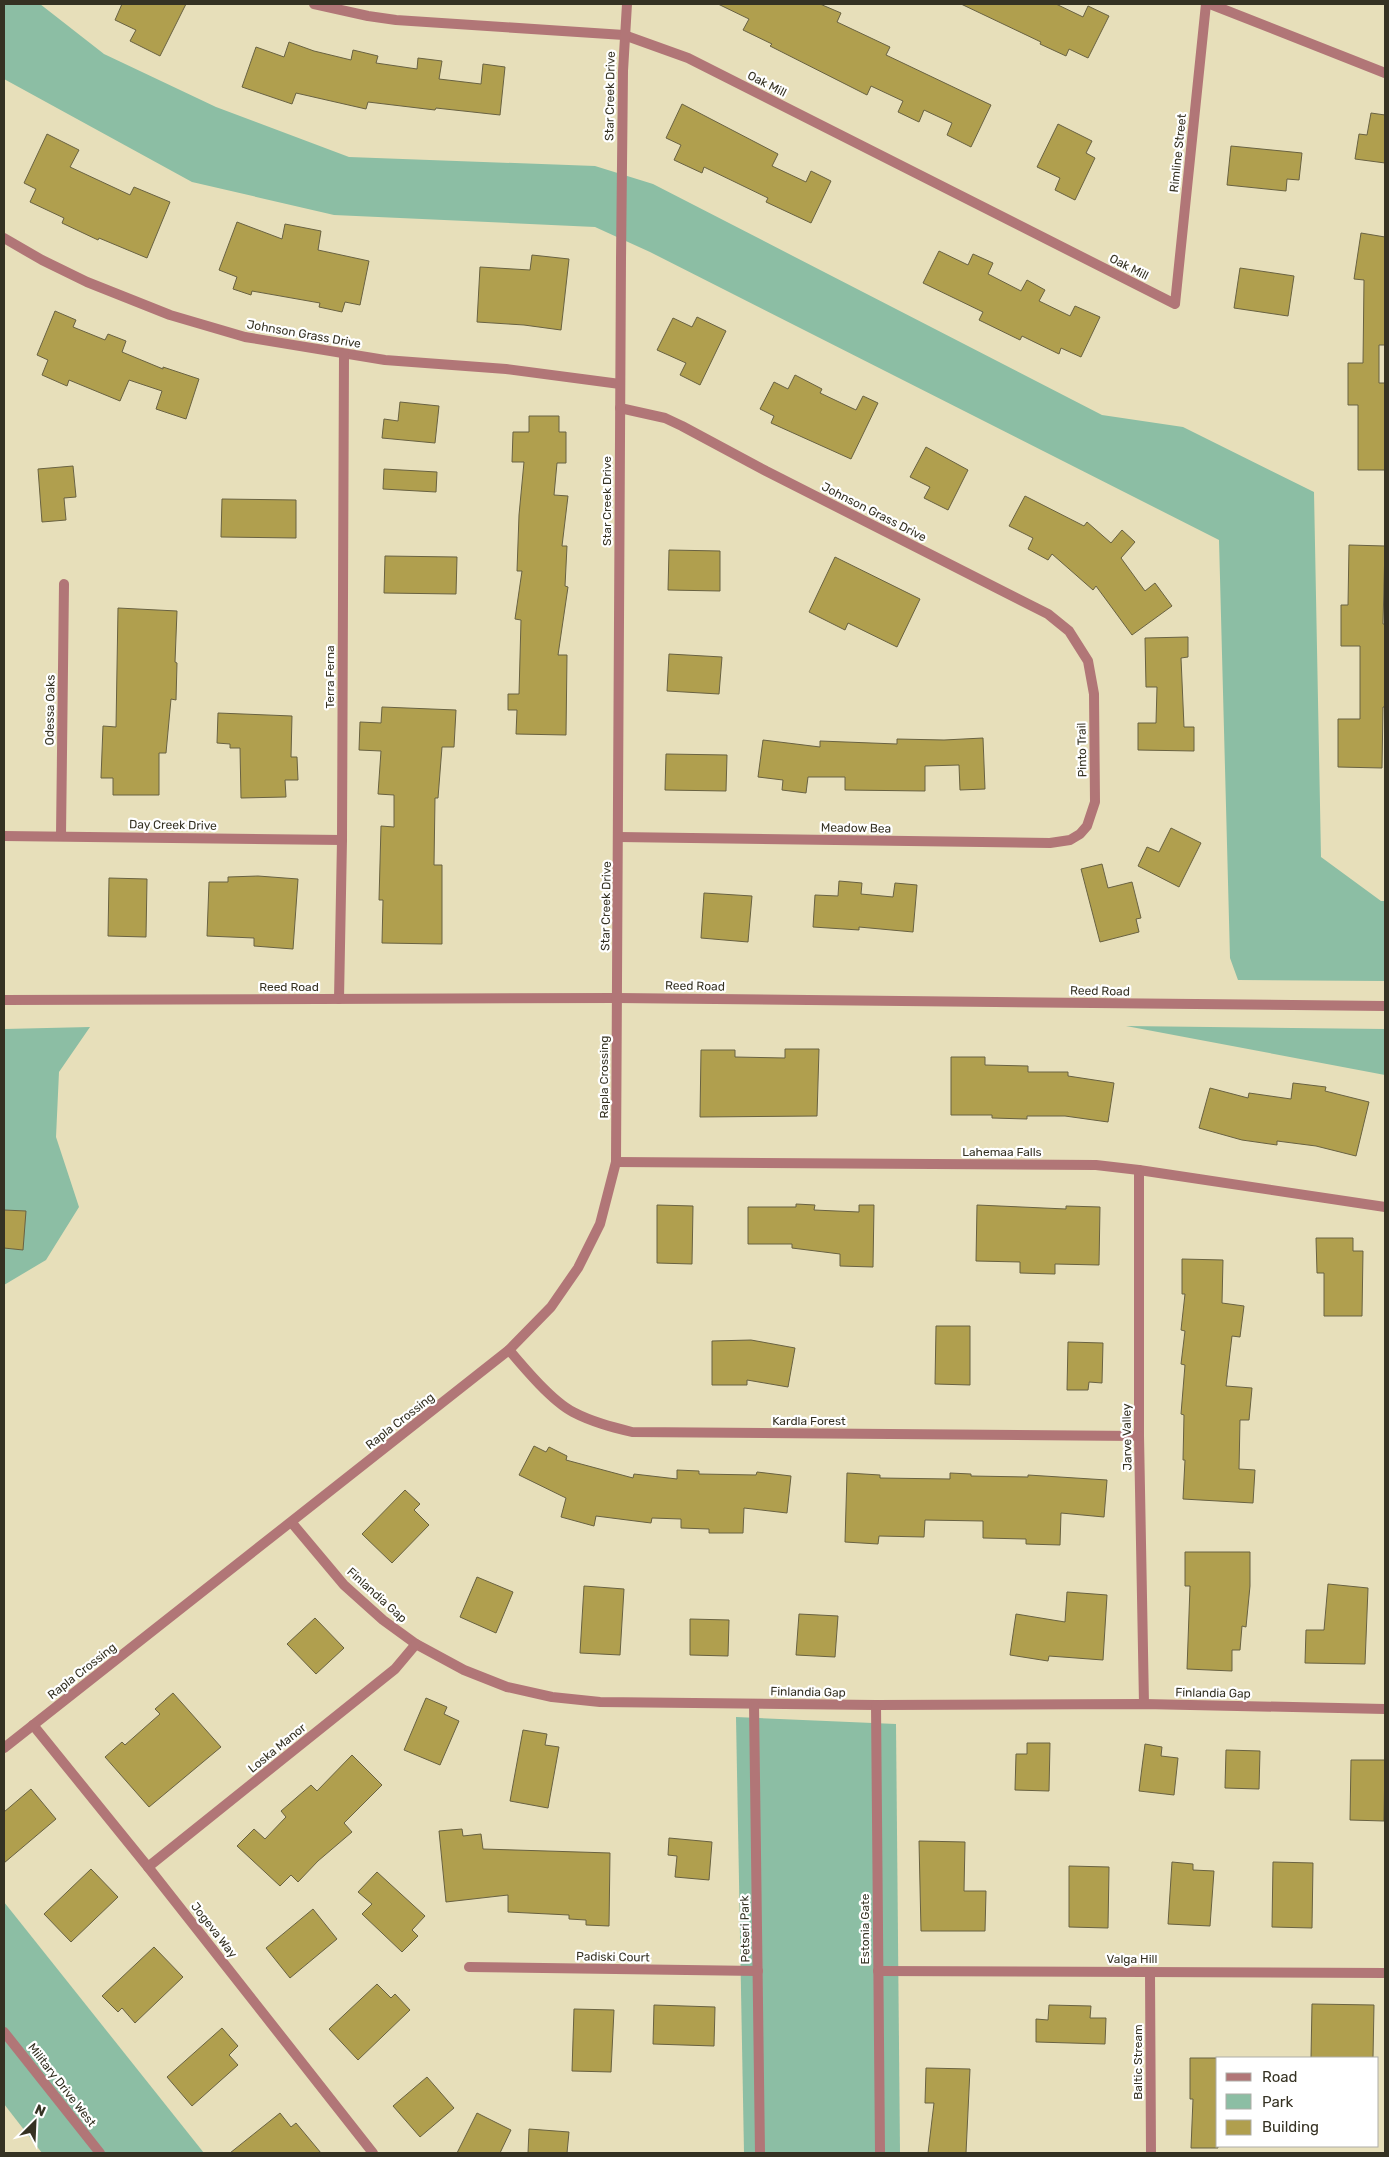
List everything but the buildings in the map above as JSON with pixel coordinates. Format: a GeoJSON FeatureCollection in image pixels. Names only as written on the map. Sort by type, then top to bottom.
{"type":"FeatureCollection","features":[{"type":"Feature","properties":{"kind":"street","name":"Oak Mill"},"geometry":{"type":"LineString","coordinates":[[314,4],[338,7],[396,20],[624,35],[688,58],[1175,304]]}},
{"type":"Feature","properties":{"kind":"street","name":"Star Creek Drive"},"geometry":{"type":"LineString","coordinates":[[617,998],[620,384],[624,35],[627,4]]}},
{"type":"Feature","properties":{"kind":"street"},"geometry":{"type":"LineString","coordinates":[[1208,4],[1385,73]]}},
{"type":"Feature","properties":{"kind":"street","name":"Rimline Street"},"geometry":{"type":"LineString","coordinates":[[1175,304],[1208,4]]}},
{"type":"Feature","properties":{"kind":"street","name":"Johnson Grass Drive"},"geometry":{"type":"LineString","coordinates":[[4,238],[42,260],[78,277],[170,315],[245,337],[385,360],[506,369],[620,384]]}},
{"type":"Feature","properties":{"kind":"street","name":"Terra Ferna"},"geometry":{"type":"LineString","coordinates":[[338,999],[342,840],[344,354]]}},
{"type":"Feature","properties":{"kind":"street","name":"Johnson Grass Drive"},"geometry":{"type":"LineString","coordinates":[[620,408],[664,418],[682,426],[766,471],[1048,614],[1073,636],[1088,661],[1091,672]]}},
{"type":"Feature","properties":{"kind":"street","name":"Odessa Oaks"},"geometry":{"type":"LineString","coordinates":[[61,836],[64,584]]}},
{"type":"Feature","properties":{"kind":"street","name":"Pinto Trail"},"geometry":{"type":"LineString","coordinates":[[1087,826],[1095,802],[1094,694],[1091,672]]}},
{"type":"Feature","properties":{"kind":"street","name":"Meadow Bea"},"geometry":{"type":"LineString","coordinates":[[619,837],[1050,843],[1070,840],[1080,834],[1087,826]]}},
{"type":"Feature","properties":{"kind":"street","name":"Day Creek Drive"},"geometry":{"type":"LineString","coordinates":[[4,836],[342,840]]}},
{"type":"Feature","properties":{"kind":"street","name":"Reed Road"},"geometry":{"type":"LineString","coordinates":[[4,1000],[617,998],[1385,1006]]}},
{"type":"Feature","properties":{"kind":"street","name":"Rapla Crossing"},"geometry":{"type":"LineString","coordinates":[[4,1748],[292,1523],[509,1350],[551,1307],[578,1268],[600,1224],[616,1162],[617,998]]}},
{"type":"Feature","properties":{"kind":"street","name":"Lahemaa Falls"},"geometry":{"type":"LineString","coordinates":[[616,1162],[1096,1165],[1385,1207]]}},
{"type":"Feature","properties":{"kind":"street","name":"Jarve Valley"},"geometry":{"type":"LineString","coordinates":[[1139,1170],[1139,1436],[1144,1704]]}},
{"type":"Feature","properties":{"kind":"street","name":"Kardla Forest"},"geometry":{"type":"LineString","coordinates":[[509,1350],[537,1382],[572,1411],[604,1426],[632,1432],[1139,1436]]}},
{"type":"Feature","properties":{"kind":"street","name":"Finlandia Gap"},"geometry":{"type":"LineString","coordinates":[[292,1523],[344,1585],[383,1620],[416,1644],[464,1670],[507,1687],[552,1697],[600,1702],[876,1705],[1144,1704],[1385,1709]]}},
{"type":"Feature","properties":{"kind":"street","name":"Loska Manor"},"geometry":{"type":"LineString","coordinates":[[148,1868],[395,1669],[416,1644]]}},
{"type":"Feature","properties":{"kind":"street","name":"Petseri Park"},"geometry":{"type":"LineString","coordinates":[[754,1704],[760,2153]]}},
{"type":"Feature","properties":{"kind":"street","name":"Estonia Gate"},"geometry":{"type":"LineString","coordinates":[[876,1705],[880,2153]]}},
{"type":"Feature","properties":{"kind":"street","name":"Jogeva Way"},"geometry":{"type":"LineString","coordinates":[[33,1724],[372,2153]]}},
{"type":"Feature","properties":{"kind":"street","name":"Padiski Court"},"geometry":{"type":"LineString","coordinates":[[469,1967],[758,1971]]}},
{"type":"Feature","properties":{"kind":"street","name":"Valga Hill"},"geometry":{"type":"LineString","coordinates":[[878,1971],[1385,1973]]}},
{"type":"Feature","properties":{"kind":"street","name":"Baltic Stream"},"geometry":{"type":"LineString","coordinates":[[1150,1972],[1151,2153]]}},
{"type":"Feature","properties":{"kind":"street","name":"Military Drive West"},"geometry":{"type":"LineString","coordinates":[[4,2032],[100,2153]]}},
{"type":"Feature","properties":{"kind":"green space"},"geometry":{"type":"Polygon","coordinates":[[[4,4],[40,4],[104,54],[216,107],[349,157],[595,166],[653,184],[1102,415],[1183,427],[1314,492],[1321,857],[1381,901],[1385,901],[1385,981],[1238,980],[1230,958],[1219,540],[650,252],[595,227],[334,215],[192,182],[4,79],[4,4]]]}},
{"type":"Feature","properties":{"kind":"green space"},"geometry":{"type":"Polygon","coordinates":[[[1126,1026],[1385,1029],[1385,1075],[1126,1026]]]}},
{"type":"Feature","properties":{"kind":"green space"},"geometry":{"type":"Polygon","coordinates":[[[90,1027],[59,1072],[56,1137],[79,1207],[46,1260],[4,1285],[4,1248],[23,1249],[25,1211],[4,1210],[4,1029],[90,1027]]]}},
{"type":"Feature","properties":{"kind":"green space"},"geometry":{"type":"Polygon","coordinates":[[[736,1717],[896,1724],[900,2153],[744,2153],[736,1717]]]}},
{"type":"Feature","properties":{"kind":"green space"},"geometry":{"type":"Polygon","coordinates":[[[4,1902],[204,2153],[42,2153],[4,2104],[4,1902]]]}}]}
